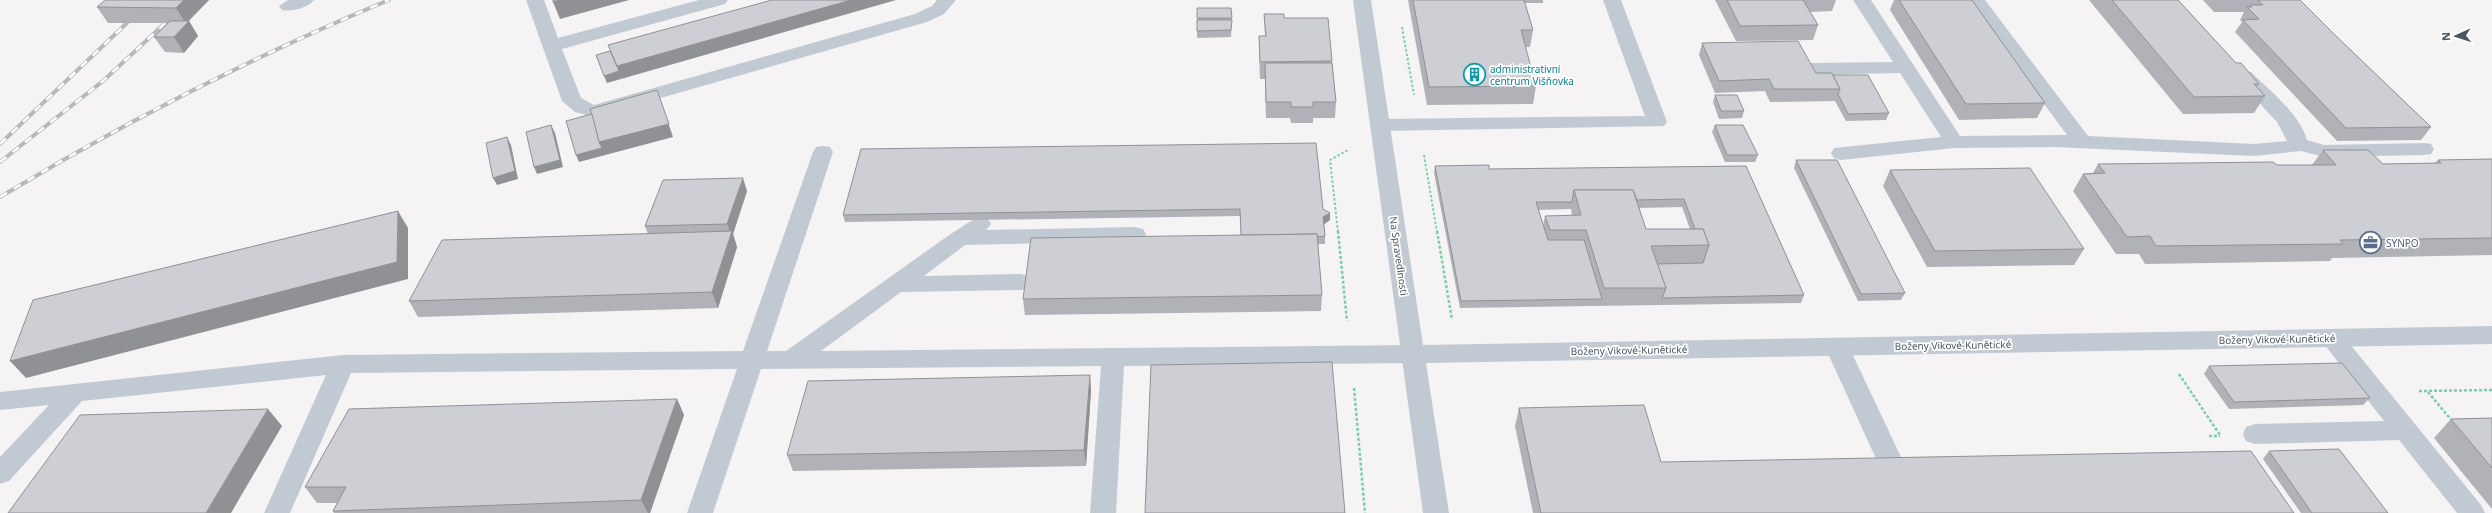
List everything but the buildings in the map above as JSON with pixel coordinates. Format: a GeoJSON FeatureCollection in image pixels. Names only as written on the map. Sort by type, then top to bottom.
{"type":"FeatureCollection","features":[{"type":"Feature","properties":{"kind":"street"},"geometry":{"type":"LineString","coordinates":[[288,6],[306,0]]}},
{"type":"Feature","properties":{"kind":"street"},"geometry":{"type":"LineString","coordinates":[[534,0],[572,101],[582,108],[594,111],[925,16],[938,10],[947,0]]}},
{"type":"Feature","properties":{"kind":"street"},"geometry":{"type":"LineString","coordinates":[[551,46],[719,0]]}},
{"type":"Feature","properties":{"kind":"street","name":"Na Spravedlnosti"},"geometry":{"type":"LineString","coordinates":[[1362,0],[1436,513]]}},
{"type":"Feature","properties":{"kind":"street"},"geometry":{"type":"LineString","coordinates":[[1380,125],[1657,122],[1612,0]]}},
{"type":"Feature","properties":{"kind":"street"},"geometry":{"type":"LineString","coordinates":[[1862,0],[1954,142]]}},
{"type":"Feature","properties":{"kind":"street"},"geometry":{"type":"LineString","coordinates":[[1976,0],[2082,142]]}},
{"type":"Feature","properties":{"kind":"street"},"geometry":{"type":"LineString","coordinates":[[2232,62],[2289,125],[2297,138],[2298,144]]}},
{"type":"Feature","properties":{"kind":"street"},"geometry":{"type":"LineString","coordinates":[[1809,69],[1906,67]]}},
{"type":"Feature","properties":{"kind":"street"},"geometry":{"type":"LineString","coordinates":[[1841,154],[1919,144],[1954,142],[2082,142],[2254,150],[2286,149],[2298,144],[2324,151],[2424,149]]}},
{"type":"Feature","properties":{"kind":"street"},"geometry":{"type":"LineString","coordinates":[[700,513],[823,152]]}},
{"type":"Feature","properties":{"kind":"street"},"geometry":{"type":"LineString","coordinates":[[791,360],[980,224]]}},
{"type":"Feature","properties":{"kind":"street"},"geometry":{"type":"LineString","coordinates":[[960,238],[1135,234]]}},
{"type":"Feature","properties":{"kind":"street"},"geometry":{"type":"LineString","coordinates":[[896,284],[1021,282]]}},
{"type":"Feature","properties":{"kind":"street","name":"Boženy Vikové-Kunětické"},"geometry":{"type":"LineString","coordinates":[[0,401],[343,364],[1350,356],[2492,335]]}},
{"type":"Feature","properties":{"kind":"street"},"geometry":{"type":"LineString","coordinates":[[2332,338],[2472,513]]}},
{"type":"Feature","properties":{"kind":"street"},"geometry":{"type":"LineString","coordinates":[[1837,347],[1896,476]]}},
{"type":"Feature","properties":{"kind":"street"},"geometry":{"type":"LineString","coordinates":[[1103,513],[1113,357]]}},
{"type":"Feature","properties":{"kind":"street"},"geometry":{"type":"LineString","coordinates":[[277,513],[343,364]]}},
{"type":"Feature","properties":{"kind":"street"},"geometry":{"type":"LineString","coordinates":[[0,474],[75,393]]}},
{"type":"Feature","properties":{"kind":"street"},"geometry":{"type":"LineString","coordinates":[[2255,434],[2406,430]]}},
{"type":"Feature","properties":{"kind":"path"},"geometry":{"type":"LineString","coordinates":[[1401,23],[1458,354]]}},
{"type":"Feature","properties":{"kind":"path"},"geometry":{"type":"LineString","coordinates":[[1352,147],[1330,160],[1365,513]]}},
{"type":"Feature","properties":{"kind":"path"},"geometry":{"type":"LineString","coordinates":[[2156,341],[2225,442]]}},
{"type":"Feature","properties":{"kind":"path"},"geometry":{"type":"LineString","coordinates":[[2375,392],[2492,390]]}},
{"type":"Feature","properties":{"kind":"path"},"geometry":{"type":"LineString","coordinates":[[2428,391],[2456,426]]}},
{"type":"Feature","properties":{"kind":"path"},"geometry":{"type":"LineString","coordinates":[[2209,436],[2220,436]]}},
{"type":"Feature","properties":{"kind":"railway"},"geometry":{"type":"LineString","coordinates":[[0,144],[151,0]]}},
{"type":"Feature","properties":{"kind":"railway"},"geometry":{"type":"LineString","coordinates":[[0,162],[103,81],[190,0]]}},
{"type":"Feature","properties":{"kind":"railway"},"geometry":{"type":"LineString","coordinates":[[0,197],[95,142],[191,91],[339,21],[389,0]]}},
{"type":"Feature","properties":{"kind":"place","name":"administrativní centrum Višňovka"},"geometry":{"type":"Point","coordinates":[1474,75]}},
{"type":"Feature","properties":{"kind":"place","name":"SYNPO"},"geometry":{"type":"Point","coordinates":[2371,243]}}]}
